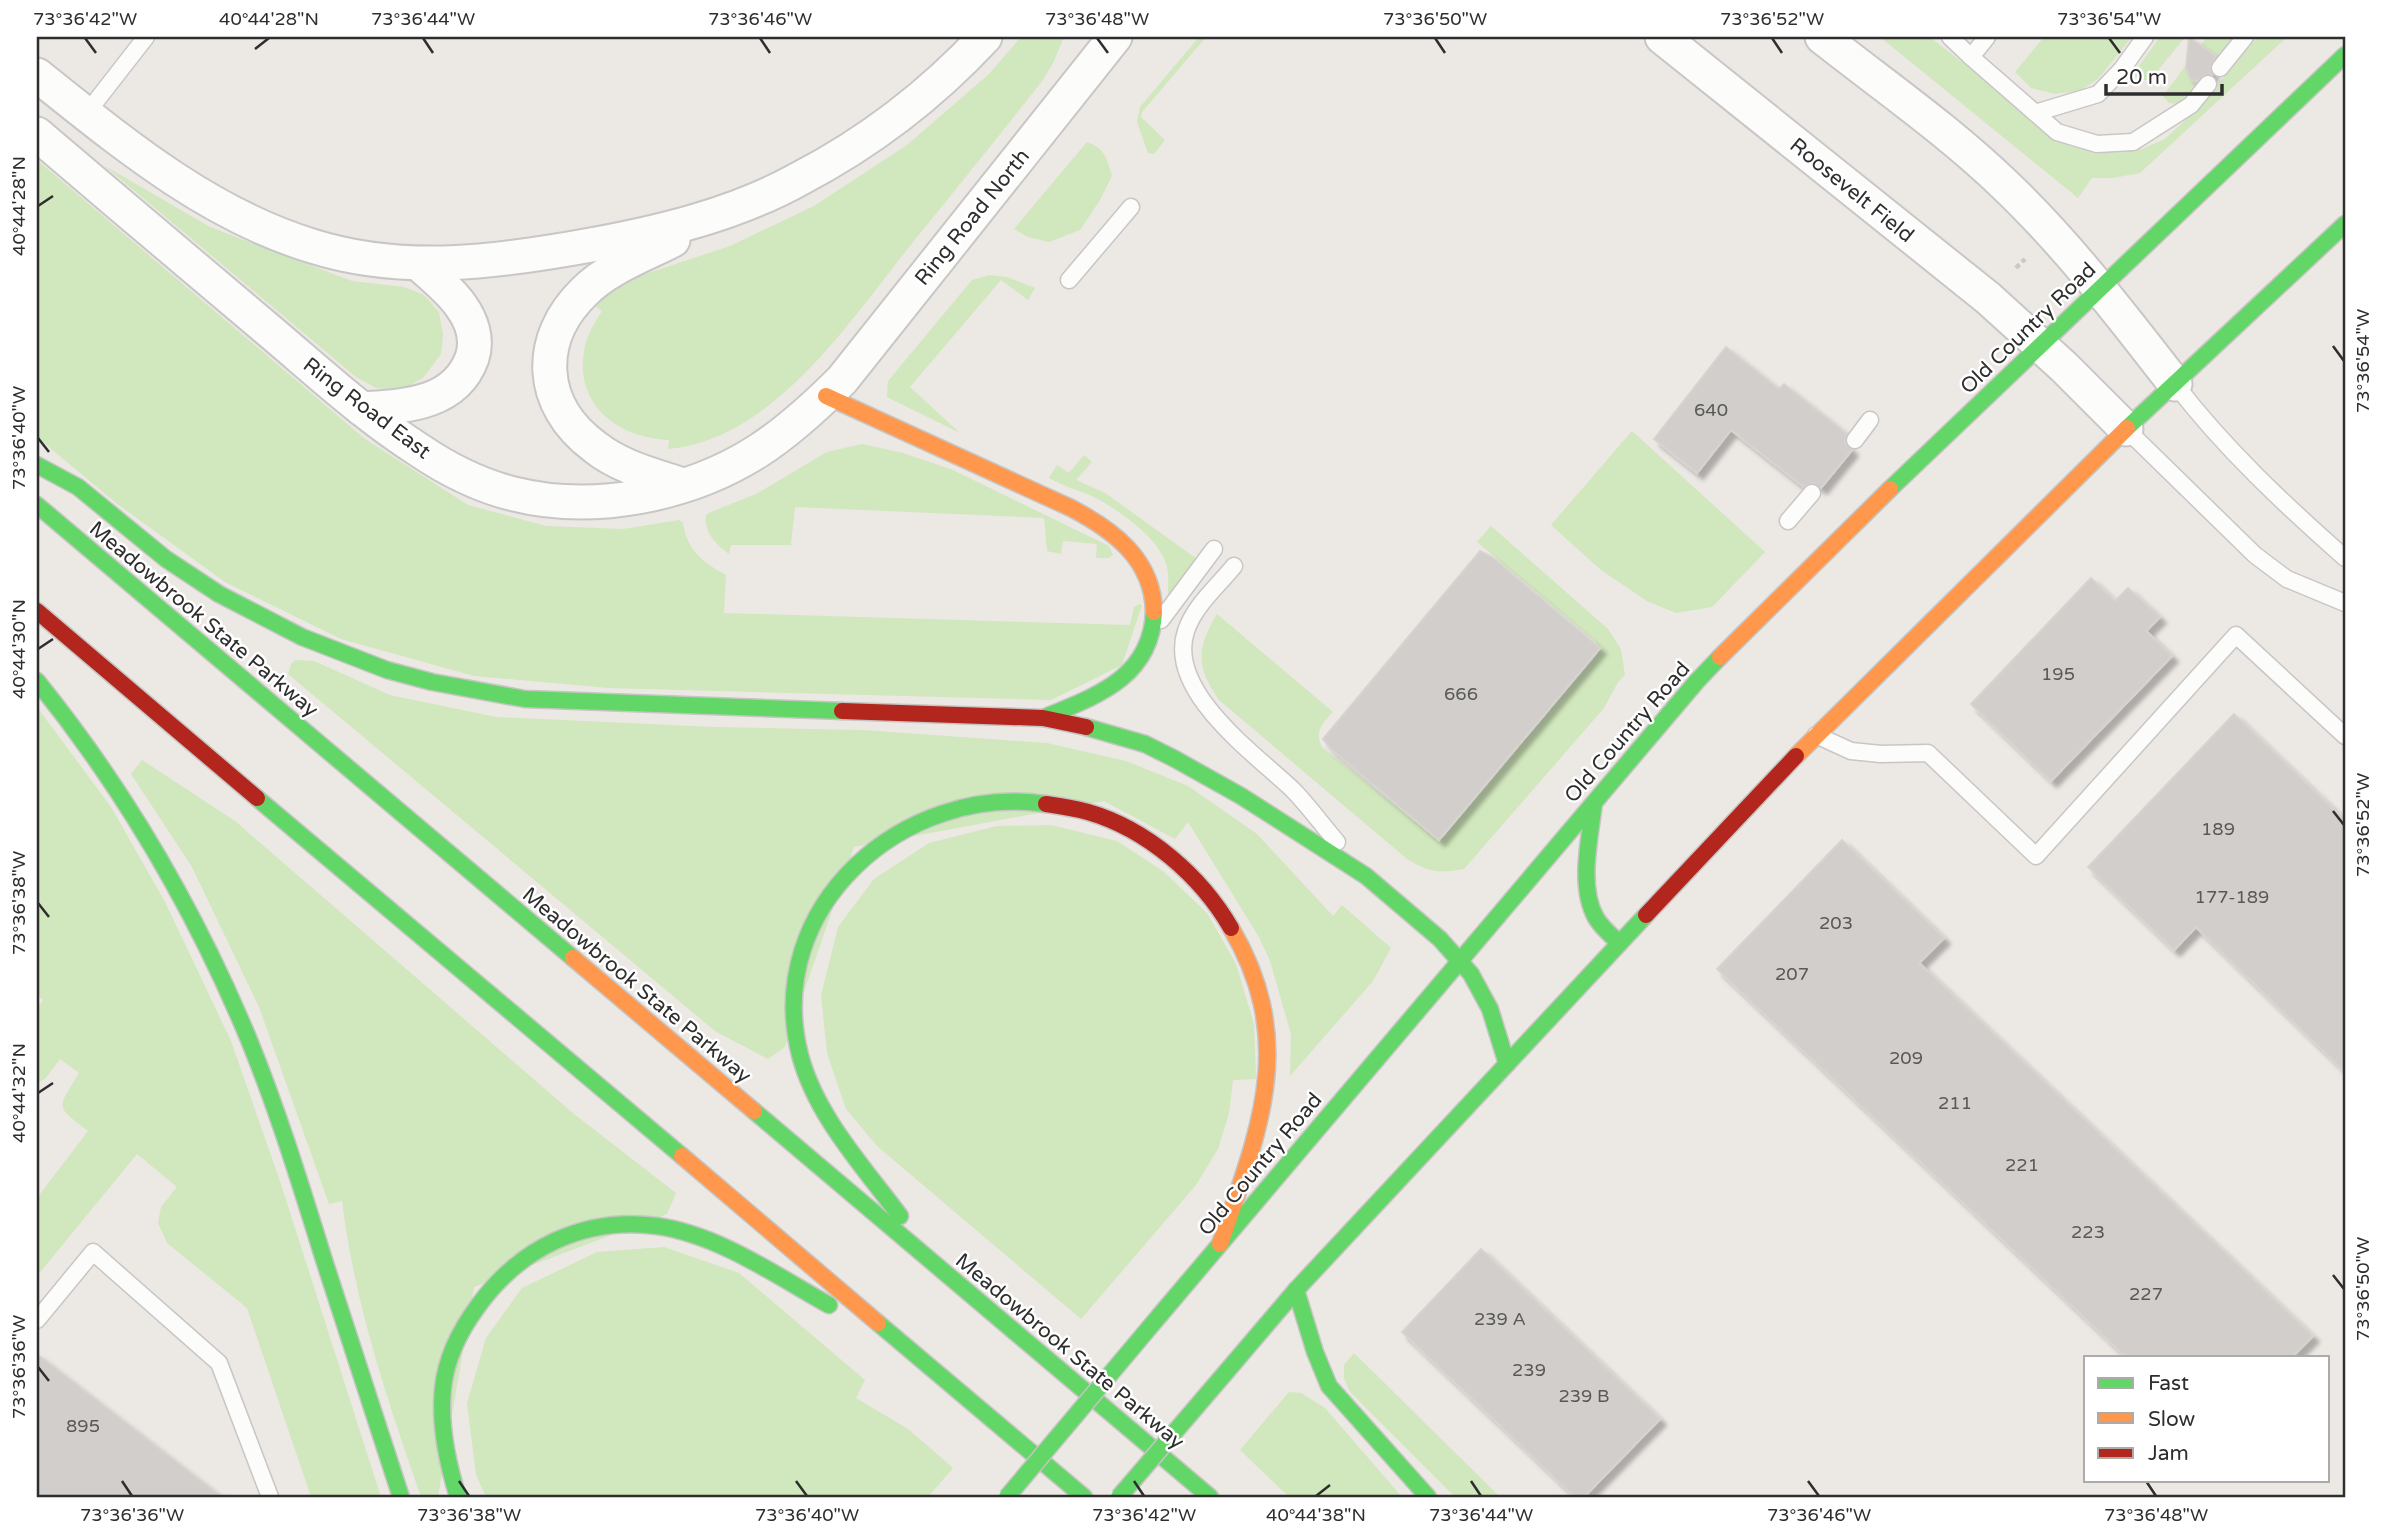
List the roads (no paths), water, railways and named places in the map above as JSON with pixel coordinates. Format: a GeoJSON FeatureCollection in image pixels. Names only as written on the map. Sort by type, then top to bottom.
{"type":"FeatureCollection","features":[{"type":"Feature","properties":{"kind":"main road","name":"Old Country Road"},"geometry":{"type":"LineString","coordinates":[[1007,1497],[1697,681],[1743,633],[2100,287],[2345,55]]}},
{"type":"Feature","properties":{"kind":"main road"},"geometry":{"type":"LineString","coordinates":[[1119,1497],[1296,1290],[1816,735],[2126,429],[2345,224]]}},
{"type":"Feature","properties":{"kind":"main road"},"geometry":{"type":"LineString","coordinates":[[826,396],[1097,522],[1129,548],[1139,561],[1153,595],[1154,630],[1143,655],[1132,670],[1119,680],[1094,695],[1043,718]]}},
{"type":"Feature","properties":{"kind":"main road"},"geometry":{"type":"LineString","coordinates":[[37,465],[82,490],[168,560],[216,592],[314,644],[402,676],[482,694],[526,699],[1043,718],[1112,733],[1145,744],[1230,790],[1366,876],[1460,959],[1486,999],[1507,1064]]}},
{"type":"Feature","properties":{"kind":"main road","name":"Meadowbrook State Parkway"},"geometry":{"type":"LineString","coordinates":[[37,505],[1210,1497]]}},
{"type":"Feature","properties":{"kind":"main road"},"geometry":{"type":"LineString","coordinates":[[37,611],[1084,1497]]}},
{"type":"Feature","properties":{"kind":"main road"},"geometry":{"type":"LineString","coordinates":[[37,681],[87,745],[130,809],[179,893],[227,990],[254,1054],[291,1156],[401,1497]]}},
{"type":"Feature","properties":{"kind":"main road"},"geometry":{"type":"LineString","coordinates":[[934,1263],[827,1116],[816,1096],[800,1056],[796,1034],[796,985],[803,951],[817,915],[830,891],[848,871],[887,838],[909,825],[956,808],[984,802],[1038,802],[1067,807],[1091,813],[1133,831],[1152,842],[1190,875],[1223,913],[1238,936],[1260,989],[1268,1042],[1268,1065],[1256,1132],[1220,1244]]}},
{"type":"Feature","properties":{"kind":"main road"},"geometry":{"type":"LineString","coordinates":[[1594,803],[1589,895],[1598,920],[1619,943]]}},
{"type":"Feature","properties":{"kind":"main road"},"geometry":{"type":"LineString","coordinates":[[458,1497],[445,1453],[442,1407],[443,1386],[455,1345],[481,1301],[511,1267],[532,1252],[577,1230],[602,1225],[642,1224],[701,1237],[896,1340]]}},
{"type":"Feature","properties":{"kind":"main road"},"geometry":{"type":"LineString","coordinates":[[1296,1290],[1329,1386],[1428,1497]]}},
{"type":"Feature","properties":{"kind":"street"},"geometry":{"type":"LineString","coordinates":[[683,485],[615,460],[580,435],[559,404],[553,386],[549,365],[550,347],[558,325],[586,290],[603,276],[727,211],[798,180],[861,143],[922,97],[985,37]]}},
{"type":"Feature","properties":{"kind":"street","name":"Ring Road North"},"geometry":{"type":"LineString","coordinates":[[826,396],[842,380],[1115,37]]}},
{"type":"Feature","properties":{"kind":"street","name":"Roosevelt Field"},"geometry":{"type":"LineString","coordinates":[[1662,37],[1988,298],[2126,429]]}},
{"type":"Feature","properties":{"kind":"street"},"geometry":{"type":"LineString","coordinates":[[1822,37],[1984,166],[2029,209],[2100,287],[2175,384]]}},
{"type":"Feature","properties":{"kind":"street"},"geometry":{"type":"LineString","coordinates":[[37,75],[159,169],[240,218],[310,246],[343,255],[383,262],[419,264],[528,256],[616,240],[727,211]]}},
{"type":"Feature","properties":{"kind":"street","name":"Ring Road East"},"geometry":{"type":"LineString","coordinates":[[37,134],[362,409],[430,457],[482,483],[514,494],[547,500],[583,502],[651,494],[683,485],[727,468],[757,452],[804,417],[826,396]]}},
{"type":"Feature","properties":{"kind":"street"},"geometry":{"type":"LineString","coordinates":[[362,409],[423,402],[442,395],[456,384],[467,370],[474,352],[470,322],[450,293],[419,264]]}},
{"type":"Feature","properties":{"kind":"lane"},"geometry":{"type":"LineString","coordinates":[[86,114],[146,37]]}},
{"type":"Feature","properties":{"kind":"lane"},"geometry":{"type":"LineString","coordinates":[[1950,37],[2057,132],[2096,144],[2133,142],[2191,105],[2208,83]]}},
{"type":"Feature","properties":{"kind":"lane"},"geometry":{"type":"LineString","coordinates":[[1971,57],[1987,37]]}},
{"type":"Feature","properties":{"kind":"lane"},"geometry":{"type":"LineString","coordinates":[[2035,113],[2098,94],[2122,69],[2145,37]]}},
{"type":"Feature","properties":{"kind":"lane"},"geometry":{"type":"LineString","coordinates":[[2220,68],[2245,37]]}},
{"type":"Feature","properties":{"kind":"lane"},"geometry":{"type":"LineString","coordinates":[[1069,280],[1131,207]]}},
{"type":"Feature","properties":{"kind":"lane"},"geometry":{"type":"LineString","coordinates":[[2175,384],[2239,459],[2345,558]]}},
{"type":"Feature","properties":{"kind":"lane"},"geometry":{"type":"LineString","coordinates":[[1855,440],[1870,420]]}},
{"type":"Feature","properties":{"kind":"lane"},"geometry":{"type":"LineString","coordinates":[[2126,429],[2255,555],[2287,579],[2345,603]]}},
{"type":"Feature","properties":{"kind":"lane"},"geometry":{"type":"LineString","coordinates":[[1787,522],[1812,493]]}},
{"type":"Feature","properties":{"kind":"lane"},"geometry":{"type":"LineString","coordinates":[[1154,630],[1214,549]]}},
{"type":"Feature","properties":{"kind":"lane"},"geometry":{"type":"LineString","coordinates":[[1234,566],[1192,617],[1183,646],[1188,676],[1211,710],[1295,792],[1366,876]]}},
{"type":"Feature","properties":{"kind":"lane"},"geometry":{"type":"LineString","coordinates":[[1816,735],[1851,751],[1881,754],[1928,753],[2036,856],[2236,635],[2345,736]]}},
{"type":"Feature","properties":{"kind":"lane"},"geometry":{"type":"LineString","coordinates":[[37,1321],[93,1252],[219,1363],[270,1497]]}}]}
